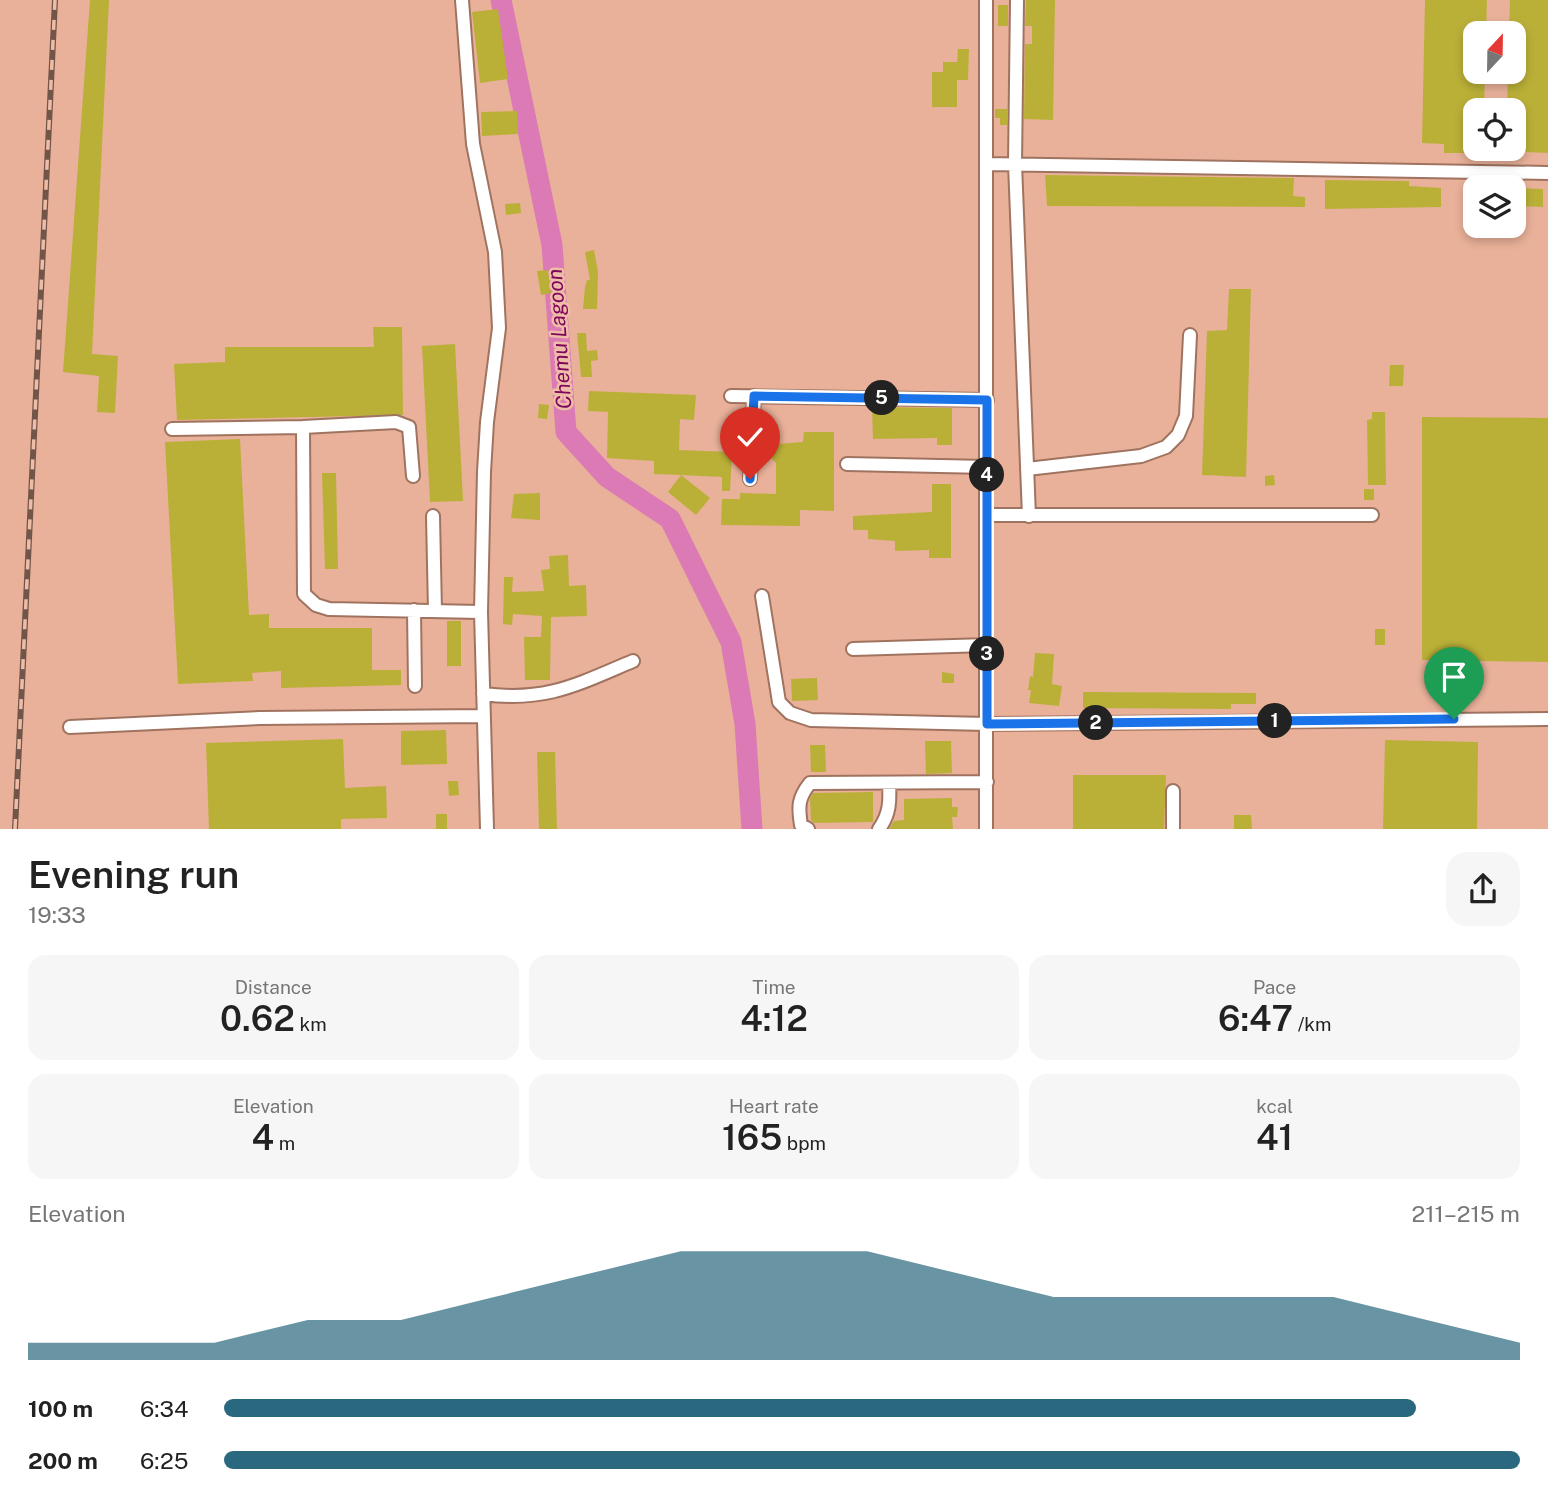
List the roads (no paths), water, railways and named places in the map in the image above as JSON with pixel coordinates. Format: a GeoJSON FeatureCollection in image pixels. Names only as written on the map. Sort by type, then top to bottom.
{"type":"FeatureCollection","features":[{"type":"Feature","properties":{"kind":"street"},"geometry":{"type":"LineString","coordinates":[[462,0],[473,144],[495,252],[499,328],[486,422],[481,611],[487,829]]}},
{"type":"Feature","properties":{"kind":"street"},"geometry":{"type":"LineString","coordinates":[[986,0],[986,829]]}},
{"type":"Feature","properties":{"kind":"street"},"geometry":{"type":"LineString","coordinates":[[1017,0],[1014,164],[1029,516]]}},
{"type":"Feature","properties":{"kind":"street"},"geometry":{"type":"LineString","coordinates":[[986,164],[1548,173]]}},
{"type":"Feature","properties":{"kind":"street"},"geometry":{"type":"LineString","coordinates":[[1027,469],[1141,456],[1166,447],[1178,435],[1186,416],[1190,335]]}},
{"type":"Feature","properties":{"kind":"street"},"geometry":{"type":"LineString","coordinates":[[731,396],[987,400]]}},
{"type":"Feature","properties":{"kind":"street"},"geometry":{"type":"LineString","coordinates":[[750,479],[754,396]]}},
{"type":"Feature","properties":{"kind":"street"},"geometry":{"type":"LineString","coordinates":[[172,429],[397,422],[409,427],[413,476]]}},
{"type":"Feature","properties":{"kind":"street"},"geometry":{"type":"LineString","coordinates":[[303,427],[304,594],[316,605],[329,609],[481,611]]}},
{"type":"Feature","properties":{"kind":"street"},"geometry":{"type":"LineString","coordinates":[[847,464],[987,467]]}},
{"type":"Feature","properties":{"kind":"street"},"geometry":{"type":"LineString","coordinates":[[987,515],[1372,515]]}},
{"type":"Feature","properties":{"kind":"street"},"geometry":{"type":"LineString","coordinates":[[433,516],[435,611]]}},
{"type":"Feature","properties":{"kind":"street"},"geometry":{"type":"LineString","coordinates":[[762,596],[779,702],[790,713],[811,720],[987,724],[1548,719]]}},
{"type":"Feature","properties":{"kind":"street"},"geometry":{"type":"LineString","coordinates":[[414,610],[415,686]]}},
{"type":"Feature","properties":{"kind":"street"},"geometry":{"type":"LineString","coordinates":[[853,649],[987,645]]}},
{"type":"Feature","properties":{"kind":"street"},"geometry":{"type":"LineString","coordinates":[[483,694],[529,698],[562,691],[633,661]]}},
{"type":"Feature","properties":{"kind":"street"},"geometry":{"type":"LineString","coordinates":[[70,726],[260,718],[483,716]]}},
{"type":"Feature","properties":{"kind":"street"},"geometry":{"type":"LineString","coordinates":[[808,829],[801,825],[798,807],[800,796],[810,783],[987,782]]}},
{"type":"Feature","properties":{"kind":"street"},"geometry":{"type":"LineString","coordinates":[[879,829],[886,820],[890,803],[890,783]]}},
{"type":"Feature","properties":{"kind":"street"},"geometry":{"type":"LineString","coordinates":[[1173,791],[1173,829]]}},
{"type":"Feature","properties":{"kind":"waterway","name":"Chemu Lagoon"},"geometry":{"type":"LineString","coordinates":[[501,0],[552,245],[566,432],[607,477],[670,519],[731,642],[745,724],[752,829]]}},
{"type":"Feature","properties":{"kind":"railway"},"geometry":{"type":"LineString","coordinates":[[15,829],[55,0]]}}]}
